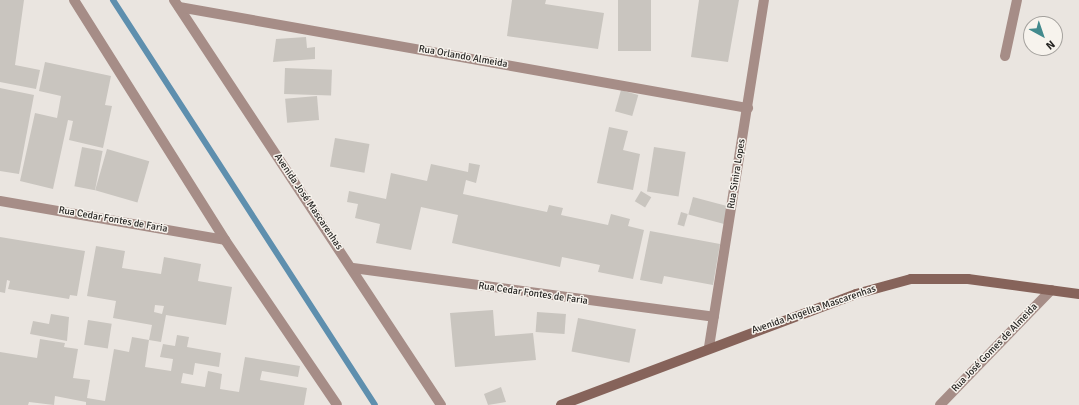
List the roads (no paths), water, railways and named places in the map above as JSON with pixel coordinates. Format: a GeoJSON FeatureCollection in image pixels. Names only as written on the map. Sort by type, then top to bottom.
{"type":"FeatureCollection","features":[{"type":"Feature","properties":{"kind":"street"},"geometry":{"type":"LineString","coordinates":[[74,0],[225,240],[337,405]]}},
{"type":"Feature","properties":{"kind":"street","name":"Rua Sinira Lopes"},"geometry":{"type":"LineString","coordinates":[[709,348],[764,0]]}},
{"type":"Feature","properties":{"kind":"street"},"geometry":{"type":"LineString","coordinates":[[1005,56],[1017,0]]}},
{"type":"Feature","properties":{"kind":"street","name":"Rua Orlando Almeida"},"geometry":{"type":"LineString","coordinates":[[176,3],[748,108]]}},
{"type":"Feature","properties":{"kind":"street","name":"Avenida José Mascarenhas"},"geometry":{"type":"LineString","coordinates":[[176,3],[353,268],[441,405]]}},
{"type":"Feature","properties":{"kind":"street","name":"Rua Cedar Fontes de Faria"},"geometry":{"type":"LineString","coordinates":[[0,201],[225,240]]}},
{"type":"Feature","properties":{"kind":"street","name":"Rua Cedar Fontes de Faria"},"geometry":{"type":"LineString","coordinates":[[353,268],[714,316]]}},
{"type":"Feature","properties":{"kind":"street","name":"Avenida Angelita Mascarenhas"},"geometry":{"type":"LineString","coordinates":[[561,405],[709,348],[856,294],[911,279],[968,279],[1079,294]]}},
{"type":"Feature","properties":{"kind":"street","name":"Rua José Gomes de Almeida"},"geometry":{"type":"LineString","coordinates":[[940,405],[1051,290]]}},
{"type":"Feature","properties":{"kind":"waterway"},"geometry":{"type":"LineString","coordinates":[[113,0],[375,405]]}}]}
